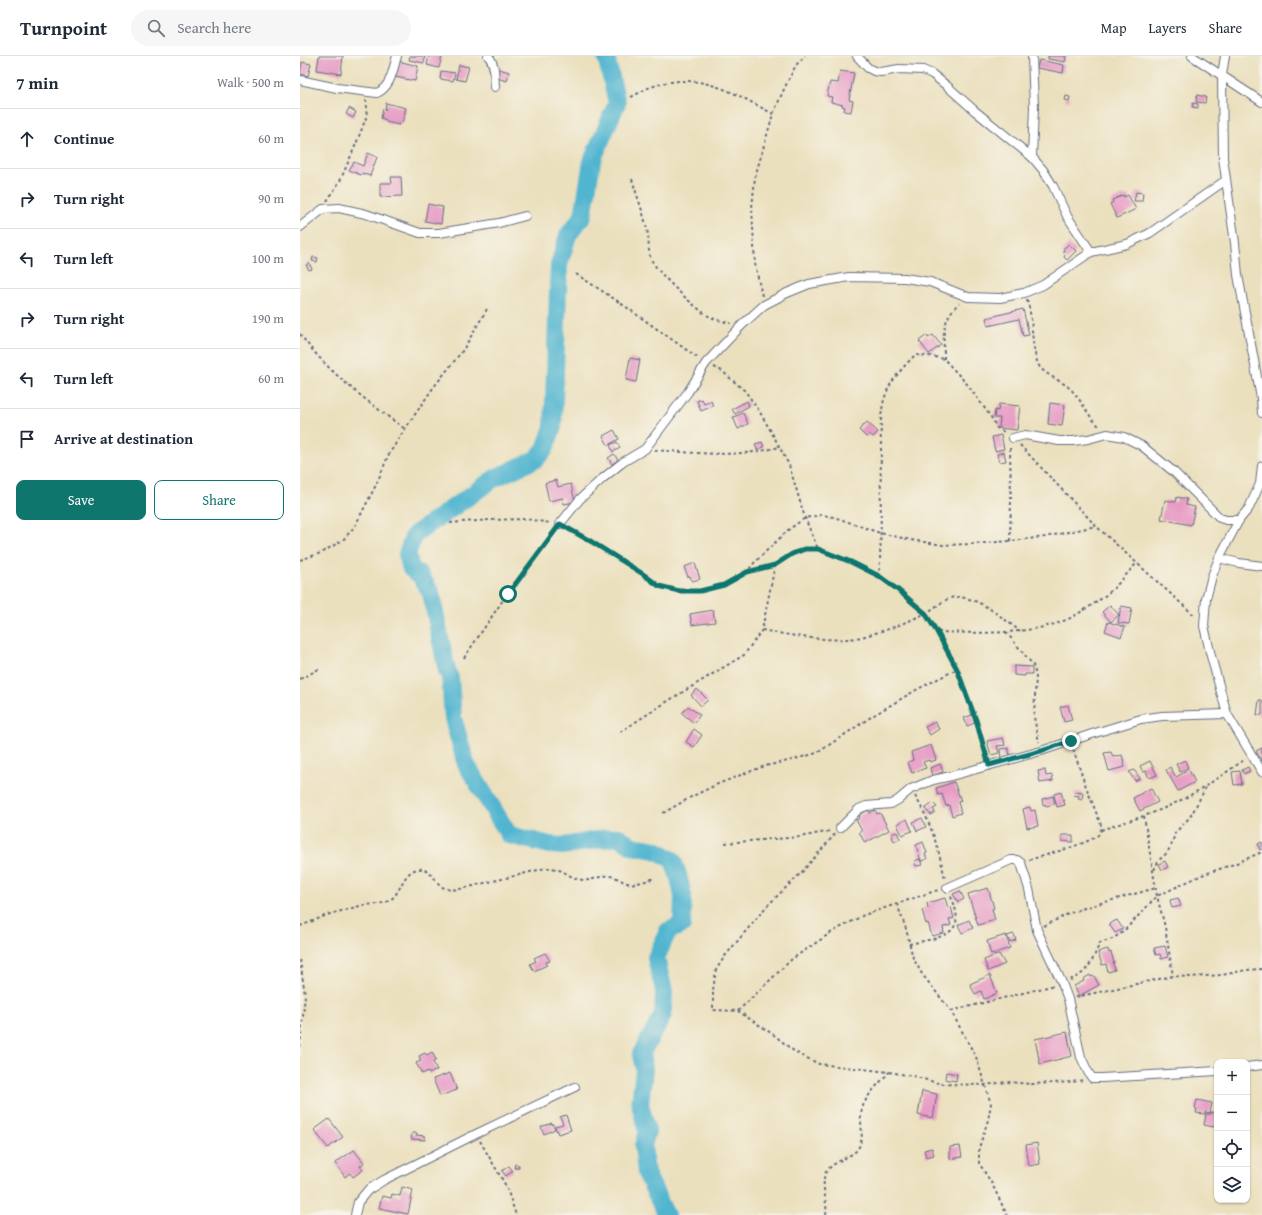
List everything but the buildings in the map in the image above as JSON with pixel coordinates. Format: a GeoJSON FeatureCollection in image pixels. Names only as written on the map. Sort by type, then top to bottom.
{"type":"FeatureCollection","features":[{"type":"Feature","properties":{"kind":"street"},"geometry":{"type":"LineString","coordinates":[[300,80],[337,88],[377,93],[386,87],[397,56]]}},
{"type":"Feature","properties":{"kind":"street"},"geometry":{"type":"LineString","coordinates":[[488,56],[491,59],[494,68],[495,87]]}},
{"type":"Feature","properties":{"kind":"street"},"geometry":{"type":"LineString","coordinates":[[856,56],[868,68],[874,71],[882,72],[912,68],[923,70],[932,74],[947,86],[975,111],[1032,157],[1043,170],[1053,186],[1067,216],[1091,252]]}},
{"type":"Feature","properties":{"kind":"street"},"geometry":{"type":"LineString","coordinates":[[1032,56],[1034,108],[1032,157]]}},
{"type":"Feature","properties":{"kind":"street"},"geometry":{"type":"LineString","coordinates":[[1192,56],[1262,102]]}},
{"type":"Feature","properties":{"kind":"street"},"geometry":{"type":"LineString","coordinates":[[1225,56],[1222,75],[1223,150],[1226,180],[1238,276],[1261,398],[1262,414]]}},
{"type":"Feature","properties":{"kind":"street"},"geometry":{"type":"LineString","coordinates":[[560,524],[580,500],[602,479],[623,462],[645,449],[688,392],[706,363],[742,325],[764,306],[787,293],[809,284],[849,277],[905,278],[930,282],[968,297],[1000,298],[1024,293],[1043,285],[1091,252],[1127,244],[1150,233],[1226,180]]}},
{"type":"Feature","properties":{"kind":"street"},"geometry":{"type":"LineString","coordinates":[[300,226],[323,210],[339,208],[366,214],[420,233],[439,233],[499,223],[525,216]]}},
{"type":"Feature","properties":{"kind":"street"},"geometry":{"type":"LineString","coordinates":[[1013,438],[1025,435],[1060,441],[1073,441],[1107,434],[1124,437],[1142,446],[1174,472],[1220,518],[1226,520],[1239,520]]}},
{"type":"Feature","properties":{"kind":"street"},"geometry":{"type":"LineString","coordinates":[[1262,466],[1260,484],[1249,508],[1239,520],[1219,558],[1212,576],[1206,599],[1204,626],[1210,656],[1227,714],[1262,772]]}},
{"type":"Feature","properties":{"kind":"street"},"geometry":{"type":"LineString","coordinates":[[1219,558],[1238,563],[1262,566]]}},
{"type":"Feature","properties":{"kind":"street"},"geometry":{"type":"LineString","coordinates":[[840,828],[859,809],[866,806],[891,804],[911,790],[933,780],[1041,751],[1141,719],[1162,716],[1227,714]]}},
{"type":"Feature","properties":{"kind":"street"},"geometry":{"type":"LineString","coordinates":[[947,888],[1011,860],[1018,860],[1021,863],[1029,889],[1037,930],[1068,999],[1082,1057],[1092,1078],[1214,1071]]}},
{"type":"Feature","properties":{"kind":"street"},"geometry":{"type":"LineString","coordinates":[[1250,1067],[1262,1065]]}},
{"type":"Feature","properties":{"kind":"street"},"geometry":{"type":"LineString","coordinates":[[355,1215],[358,1202],[368,1190],[384,1180],[575,1087]]}},
{"type":"Feature","properties":{"kind":"path"},"geometry":{"type":"LineString","coordinates":[[764,306],[755,264],[752,208],[755,177],[774,114],[790,75],[796,65],[805,56]]}},
{"type":"Feature","properties":{"kind":"path"},"geometry":{"type":"LineString","coordinates":[[632,98],[650,87],[676,80],[704,83],[731,91],[774,114]]}},
{"type":"Feature","properties":{"kind":"path"},"geometry":{"type":"LineString","coordinates":[[323,210],[343,174],[366,118],[367,108],[364,91]]}},
{"type":"Feature","properties":{"kind":"path"},"geometry":{"type":"LineString","coordinates":[[632,179],[646,229],[650,259],[655,266],[700,310],[723,322],[742,325]]}},
{"type":"Feature","properties":{"kind":"path"},"geometry":{"type":"LineString","coordinates":[[576,274],[706,363],[722,371],[745,391],[758,409],[789,465],[805,518],[818,549]]}},
{"type":"Feature","properties":{"kind":"path"},"geometry":{"type":"LineString","coordinates":[[1024,293],[1030,310],[1034,349],[1040,368],[1075,393],[1093,421],[1107,434]]}},
{"type":"Feature","properties":{"kind":"path"},"geometry":{"type":"LineString","coordinates":[[944,359],[945,324],[952,310],[968,297]]}},
{"type":"Feature","properties":{"kind":"path"},"geometry":{"type":"LineString","coordinates":[[300,560],[321,553],[343,540],[355,526],[376,485],[389,454],[434,388],[463,350],[487,309]]}},
{"type":"Feature","properties":{"kind":"path"},"geometry":{"type":"LineString","coordinates":[[300,334],[347,385],[405,429]]}},
{"type":"Feature","properties":{"kind":"path"},"geometry":{"type":"LineString","coordinates":[[879,576],[881,418],[886,393],[898,374],[916,355],[931,356],[944,359],[967,384],[991,417],[997,428],[1013,438],[1096,526],[1191,611],[1204,626]]}},
{"type":"Feature","properties":{"kind":"path"},"geometry":{"type":"LineString","coordinates":[[1010,542],[1010,445],[1013,438]]}},
{"type":"Feature","properties":{"kind":"path"},"geometry":{"type":"LineString","coordinates":[[645,449],[731,454],[762,452],[779,447]]}},
{"type":"Feature","properties":{"kind":"path"},"geometry":{"type":"LineString","coordinates":[[747,572],[754,563],[788,530],[805,518],[821,515],[834,517],[880,533],[943,545],[1010,542],[1096,526]]}},
{"type":"Feature","properties":{"kind":"path"},"geometry":{"type":"LineString","coordinates":[[450,523],[526,519],[560,524],[616,557],[659,586],[679,591],[700,591],[724,585],[747,572],[775,565],[792,554],[805,549],[818,549],[851,562],[879,576],[925,613],[957,669],[976,720],[989,765]]}},
{"type":"Feature","properties":{"kind":"path"},"geometry":{"type":"LineString","coordinates":[[464,658],[508,594],[560,524]]}},
{"type":"Feature","properties":{"kind":"path"},"geometry":{"type":"LineString","coordinates":[[937,632],[1006,632],[1020,631],[1050,625],[1072,617],[1096,602],[1114,588],[1137,563]]}},
{"type":"Feature","properties":{"kind":"path"},"geometry":{"type":"LineString","coordinates":[[620,732],[744,655],[762,630],[775,565]]}},
{"type":"Feature","properties":{"kind":"path"},"geometry":{"type":"LineString","coordinates":[[762,630],[822,639],[847,640],[882,631],[925,613],[950,598],[959,597],[980,603],[1020,631]]}},
{"type":"Feature","properties":{"kind":"path"},"geometry":{"type":"LineString","coordinates":[[1006,632],[1034,665],[1036,675],[1034,717],[1041,751]]}},
{"type":"Feature","properties":{"kind":"path"},"geometry":{"type":"LineString","coordinates":[[300,679],[321,668]]}},
{"type":"Feature","properties":{"kind":"path"},"geometry":{"type":"LineString","coordinates":[[663,813],[693,796],[746,773],[765,766],[817,753],[874,715],[916,690],[957,669]]}},
{"type":"Feature","properties":{"kind":"path"},"geometry":{"type":"LineString","coordinates":[[1021,863],[1095,838],[1101,830],[1101,826],[1071,741]]}},
{"type":"Feature","properties":{"kind":"path"},"geometry":{"type":"LineString","coordinates":[[1101,830],[1144,816],[1171,805],[1206,786],[1252,755]]}},
{"type":"Feature","properties":{"kind":"path"},"geometry":{"type":"LineString","coordinates":[[1153,871],[1159,860],[1167,853],[1177,831],[1184,825],[1195,808],[1206,786]]}},
{"type":"Feature","properties":{"kind":"path"},"geometry":{"type":"LineString","coordinates":[[909,944],[948,934],[953,930],[956,924],[957,913],[954,902],[947,888],[940,855],[933,833],[924,810],[911,790]]}},
{"type":"Feature","properties":{"kind":"path"},"geometry":{"type":"LineString","coordinates":[[1144,816],[1157,896],[1166,927],[1173,976]]}},
{"type":"Feature","properties":{"kind":"path"},"geometry":{"type":"LineString","coordinates":[[725,843],[799,837],[821,834],[840,828]]}},
{"type":"Feature","properties":{"kind":"path"},"geometry":{"type":"LineString","coordinates":[[840,828],[802,872],[766,907],[725,956],[716,970],[713,990],[713,1010],[738,1011],[774,1035],[795,1052],[819,1064],[889,1072],[912,1076],[941,1084],[985,1085],[1006,1082],[1033,1084],[1072,1082],[1092,1078]]}},
{"type":"Feature","properties":{"kind":"path"},"geometry":{"type":"LineString","coordinates":[[951,1011],[1062,984],[1075,979],[1086,971],[1092,963],[1100,943],[1123,932],[1157,896],[1202,875],[1262,852]]}},
{"type":"Feature","properties":{"kind":"path"},"geometry":{"type":"LineString","coordinates":[[300,926],[335,913],[363,905],[380,904],[390,900],[396,895],[407,875],[417,869],[424,869],[430,873],[438,884],[446,888],[454,889],[553,867],[574,878],[584,880],[610,875],[625,883],[633,884],[654,878]]}},
{"type":"Feature","properties":{"kind":"path"},"geometry":{"type":"LineString","coordinates":[[738,1011],[792,960],[832,932],[864,915],[947,888]]}},
{"type":"Feature","properties":{"kind":"path"},"geometry":{"type":"LineString","coordinates":[[1037,930],[1070,913],[1087,907],[1156,888]]}},
{"type":"Feature","properties":{"kind":"path"},"geometry":{"type":"LineString","coordinates":[[897,904],[906,929],[913,958],[922,974],[951,1011],[976,1057],[991,1104],[988,1120],[978,1148],[979,1163],[992,1184],[1007,1215]]}},
{"type":"Feature","properties":{"kind":"path"},"geometry":{"type":"LineString","coordinates":[[300,960],[305,994],[300,1047]]}},
{"type":"Feature","properties":{"kind":"path"},"geometry":{"type":"LineString","coordinates":[[1068,999],[1173,976],[1190,977],[1262,969]]}},
{"type":"Feature","properties":{"kind":"path"},"geometry":{"type":"LineString","coordinates":[[826,1215],[827,1209],[824,1180],[826,1172],[856,1150],[861,1141],[862,1133],[860,1118],[863,1108],[870,1095],[889,1072]]}},
{"type":"Feature","properties":{"kind":"path"},"geometry":{"type":"LineString","coordinates":[[476,1134],[506,1186],[516,1215]]}},
{"type":"Feature","properties":{"kind":"waterway"},"geometry":{"type":"LineString","coordinates":[[606,56],[617,103],[592,161],[583,216],[568,235],[559,265],[553,427],[545,449],[536,459],[495,478],[414,535],[407,554],[411,569],[420,575],[431,593],[447,671],[450,678],[453,718],[466,764],[509,835],[550,845],[564,846],[619,837],[632,846],[656,850],[673,860],[683,896],[682,925],[668,931],[656,958],[664,991],[663,1015],[641,1054],[644,1070],[640,1104],[647,1131],[643,1146],[646,1173],[666,1215]]}},
{"type":"Feature","properties":{"kind":"route"},"geometry":{"type":"LineString","coordinates":[[508,594],[560,524],[592,542],[643,574],[659,586],[679,591],[700,591],[724,585],[747,572],[761,570],[775,565],[792,554],[805,549],[818,549],[851,562],[879,576],[925,613],[948,650],[957,669],[976,720],[989,765],[1071,741]]}}]}
